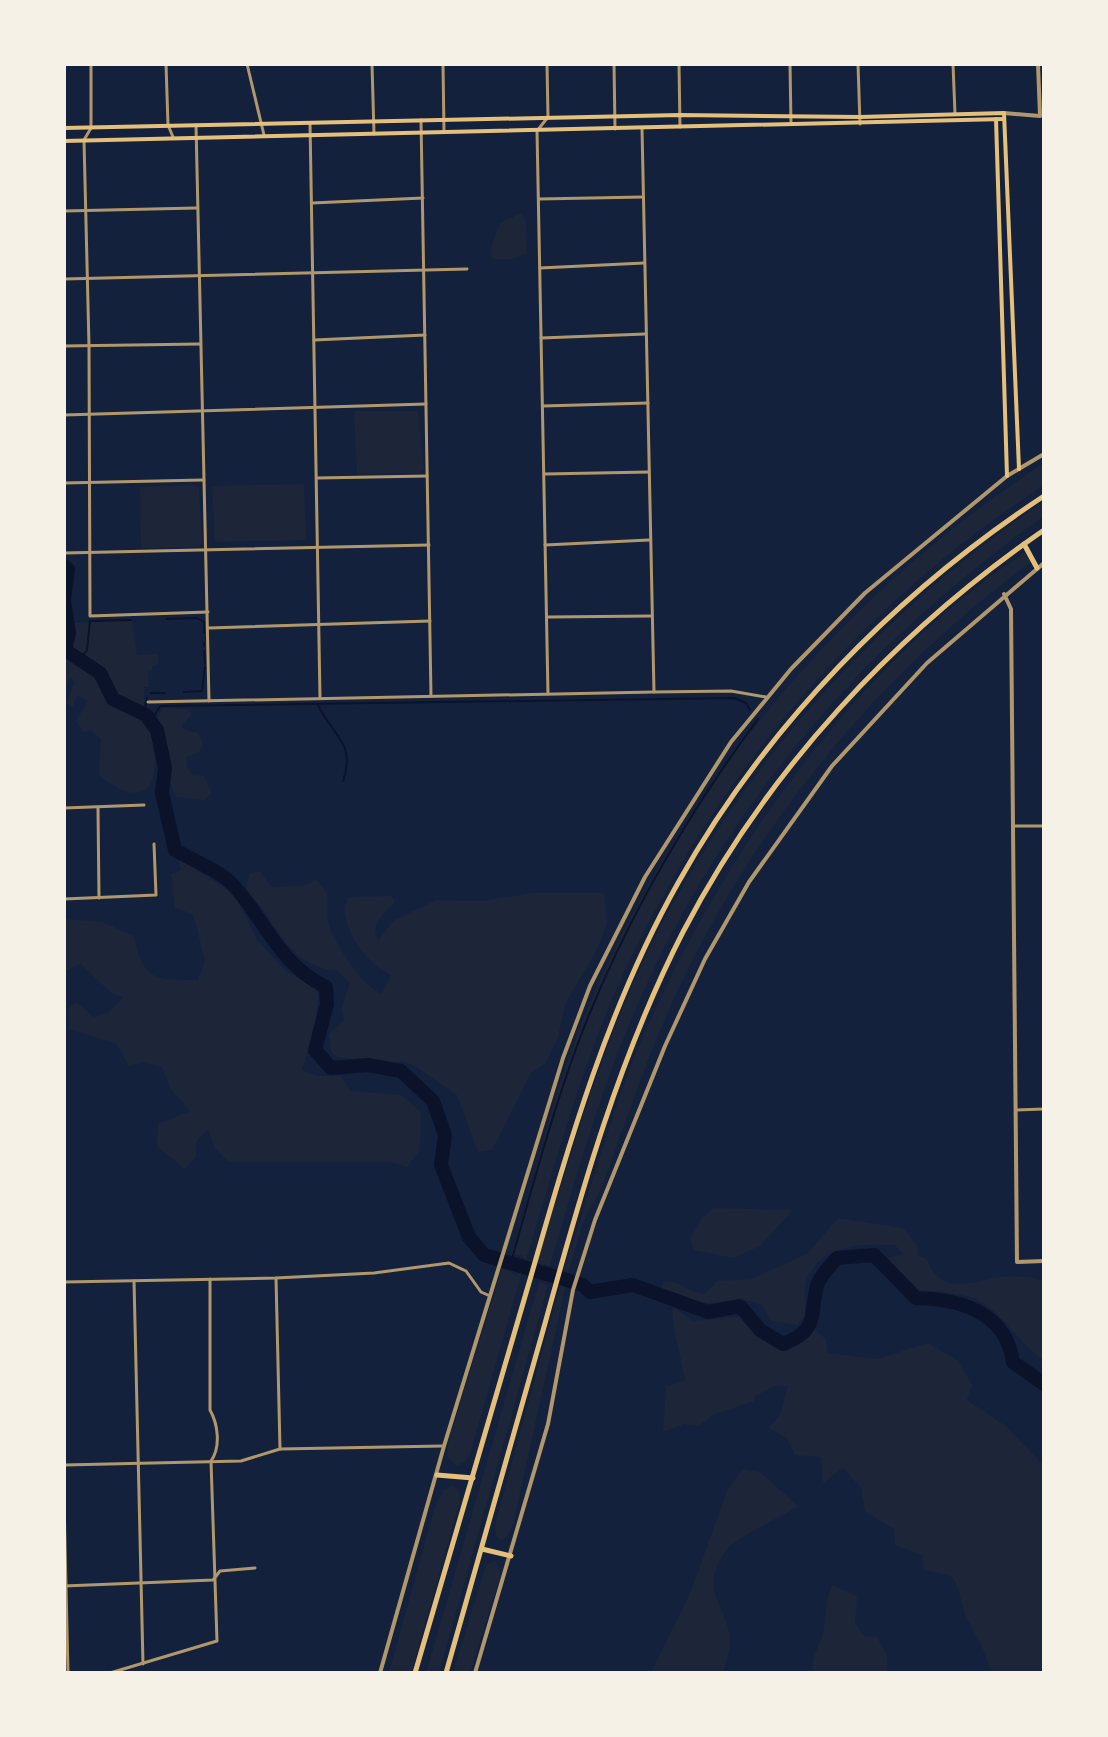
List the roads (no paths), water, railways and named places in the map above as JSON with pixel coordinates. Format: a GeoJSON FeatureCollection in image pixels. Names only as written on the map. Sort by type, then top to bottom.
{"type":"FeatureCollection","features":[{"type":"Feature","properties":{"kind":"highway"},"geometry":{"type":"LineString","coordinates":[[415,1673],[572,1132],[611,1023],[669,899],[715,822],[779,737],[860,645],[939,572],[1044,496]]}},
{"type":"Feature","properties":{"kind":"highway"},"geometry":{"type":"LineString","coordinates":[[446,1673],[608,1109],[636,1036],[683,932],[726,859],[793,765],[852,694],[944,606],[1044,530]]}},
{"type":"Feature","properties":{"kind":"highway"},"geometry":{"type":"LineString","coordinates":[[1024,544],[1037,568]]}},
{"type":"Feature","properties":{"kind":"highway"},"geometry":{"type":"LineString","coordinates":[[437,1475],[473,1478]]}},
{"type":"Feature","properties":{"kind":"highway"},"geometry":{"type":"LineString","coordinates":[[482,1549],[511,1556]]}},
{"type":"Feature","properties":{"kind":"main road"},"geometry":{"type":"LineString","coordinates":[[64,128],[680,115],[1004,116],[1019,469]]}},
{"type":"Feature","properties":{"kind":"main road"},"geometry":{"type":"LineString","coordinates":[[64,141],[860,124],[996,116]]}},
{"type":"Feature","properties":{"kind":"main road"},"geometry":{"type":"LineString","coordinates":[[996,116],[1007,476]]}},
{"type":"Feature","properties":{"kind":"main road"},"geometry":{"type":"LineString","coordinates":[[1002,293],[1013,292]]}},
{"type":"Feature","properties":{"kind":"street"},"geometry":{"type":"LineString","coordinates":[[91,64],[91,128],[84,140],[91,482],[90,616],[208,612]]}},
{"type":"Feature","properties":{"kind":"street"},"geometry":{"type":"LineString","coordinates":[[166,64],[168,125],[173,137]]}},
{"type":"Feature","properties":{"kind":"street"},"geometry":{"type":"LineString","coordinates":[[247,64],[264,124],[264,135]]}},
{"type":"Feature","properties":{"kind":"street"},"geometry":{"type":"LineString","coordinates":[[372,64],[374,134]]}},
{"type":"Feature","properties":{"kind":"street"},"geometry":{"type":"LineString","coordinates":[[443,64],[444,132]]}},
{"type":"Feature","properties":{"kind":"street"},"geometry":{"type":"LineString","coordinates":[[547,64],[548,117],[537,131],[548,694]]}},
{"type":"Feature","properties":{"kind":"street"},"geometry":{"type":"LineString","coordinates":[[614,64],[615,129]]}},
{"type":"Feature","properties":{"kind":"street"},"geometry":{"type":"LineString","coordinates":[[679,64],[680,127]]}},
{"type":"Feature","properties":{"kind":"street"},"geometry":{"type":"LineString","coordinates":[[790,64],[791,125]]}},
{"type":"Feature","properties":{"kind":"street"},"geometry":{"type":"LineString","coordinates":[[858,64],[860,124]]}},
{"type":"Feature","properties":{"kind":"street"},"geometry":{"type":"LineString","coordinates":[[953,64],[955,114]]}},
{"type":"Feature","properties":{"kind":"street"},"geometry":{"type":"LineString","coordinates":[[1004,116],[1042,116],[1038,64]]}},
{"type":"Feature","properties":{"kind":"street"},"geometry":{"type":"LineString","coordinates":[[421,120],[431,696]]}},
{"type":"Feature","properties":{"kind":"street"},"geometry":{"type":"LineString","coordinates":[[310,123],[320,698]]}},
{"type":"Feature","properties":{"kind":"street"},"geometry":{"type":"LineString","coordinates":[[196,125],[209,701]]}},
{"type":"Feature","properties":{"kind":"street"},"geometry":{"type":"LineString","coordinates":[[642,127],[654,692]]}},
{"type":"Feature","properties":{"kind":"street"},"geometry":{"type":"LineString","coordinates":[[539,199],[643,197]]}},
{"type":"Feature","properties":{"kind":"street"},"geometry":{"type":"LineString","coordinates":[[312,203],[423,198]]}},
{"type":"Feature","properties":{"kind":"street"},"geometry":{"type":"LineString","coordinates":[[64,211],[197,208]]}},
{"type":"Feature","properties":{"kind":"street"},"geometry":{"type":"LineString","coordinates":[[540,268],[644,263]]}},
{"type":"Feature","properties":{"kind":"street"},"geometry":{"type":"LineString","coordinates":[[64,279],[467,269]]}},
{"type":"Feature","properties":{"kind":"street"},"geometry":{"type":"LineString","coordinates":[[541,338],[646,334]]}},
{"type":"Feature","properties":{"kind":"street"},"geometry":{"type":"LineString","coordinates":[[314,340],[425,335]]}},
{"type":"Feature","properties":{"kind":"street"},"geometry":{"type":"LineString","coordinates":[[64,346],[200,344]]}},
{"type":"Feature","properties":{"kind":"street"},"geometry":{"type":"LineString","coordinates":[[542,406],[648,403]]}},
{"type":"Feature","properties":{"kind":"street"},"geometry":{"type":"LineString","coordinates":[[64,415],[203,414],[426,404]]}},
{"type":"Feature","properties":{"kind":"street"},"geometry":{"type":"LineString","coordinates":[[380,1673],[444,1446],[554,1087],[590,986],[670,836],[731,742],[766,697],[865,593],[1007,476],[1044,454]]}},
{"type":"Feature","properties":{"kind":"street"},"geometry":{"type":"LineString","coordinates":[[544,474],[649,472]]}},
{"type":"Feature","properties":{"kind":"street"},"geometry":{"type":"LineString","coordinates":[[317,478],[427,476]]}},
{"type":"Feature","properties":{"kind":"street"},"geometry":{"type":"LineString","coordinates":[[64,483],[203,480]]}},
{"type":"Feature","properties":{"kind":"street"},"geometry":{"type":"LineString","coordinates":[[545,545],[651,540]]}},
{"type":"Feature","properties":{"kind":"street"},"geometry":{"type":"LineString","coordinates":[[64,553],[429,545]]}},
{"type":"Feature","properties":{"kind":"street"},"geometry":{"type":"LineString","coordinates":[[475,1673],[548,1424],[573,1290],[595,1220],[665,1046],[705,959],[749,882],[832,766],[880,710],[961,630],[1044,563]]}},
{"type":"Feature","properties":{"kind":"street"},"geometry":{"type":"LineString","coordinates":[[1004,594],[1011,609],[1017,1262],[1044,1261]]}},
{"type":"Feature","properties":{"kind":"street"},"geometry":{"type":"LineString","coordinates":[[546,617],[652,616]]}},
{"type":"Feature","properties":{"kind":"street"},"geometry":{"type":"LineString","coordinates":[[208,628],[430,621]]}},
{"type":"Feature","properties":{"kind":"street"},"geometry":{"type":"LineString","coordinates":[[148,702],[731,691],[766,697]]}},
{"type":"Feature","properties":{"kind":"street"},"geometry":{"type":"LineString","coordinates":[[64,808],[144,805]]}},
{"type":"Feature","properties":{"kind":"street"},"geometry":{"type":"LineString","coordinates":[[98,808],[99,898]]}},
{"type":"Feature","properties":{"kind":"street"},"geometry":{"type":"LineString","coordinates":[[1013,826],[1044,826]]}},
{"type":"Feature","properties":{"kind":"street"},"geometry":{"type":"LineString","coordinates":[[64,899],[156,895],[154,844]]}},
{"type":"Feature","properties":{"kind":"street"},"geometry":{"type":"LineString","coordinates":[[1016,1110],[1044,1109]]}},
{"type":"Feature","properties":{"kind":"street"},"geometry":{"type":"LineString","coordinates":[[64,1282],[276,1278],[374,1273],[449,1263],[466,1271],[481,1292],[490,1296]]}},
{"type":"Feature","properties":{"kind":"street"},"geometry":{"type":"LineString","coordinates":[[276,1278],[280,1449]]}},
{"type":"Feature","properties":{"kind":"street"},"geometry":{"type":"LineString","coordinates":[[110,1673],[217,1641],[211,1461],[217,1453],[216,1421],[210,1410],[210,1279]]}},
{"type":"Feature","properties":{"kind":"street"},"geometry":{"type":"LineString","coordinates":[[134,1281],[143,1664]]}},
{"type":"Feature","properties":{"kind":"street"},"geometry":{"type":"LineString","coordinates":[[64,1465],[241,1461],[280,1449],[444,1446]]}},
{"type":"Feature","properties":{"kind":"street"},"geometry":{"type":"LineString","coordinates":[[64,1501],[68,1673]]}},
{"type":"Feature","properties":{"kind":"street"},"geometry":{"type":"LineString","coordinates":[[64,1586],[213,1580],[220,1571],[255,1568]]}},
{"type":"Feature","properties":{"kind":"waterway"},"geometry":{"type":"LineString","coordinates":[[64,566],[68,569],[64,600],[69,633],[65,650],[100,673],[113,699],[146,715],[157,730],[165,768],[162,793],[175,850],[234,886],[285,955],[310,978],[326,987],[327,1004],[315,1050],[331,1068],[368,1065],[401,1071],[433,1101],[445,1135],[441,1165],[469,1237],[484,1255],[583,1285],[590,1292],[633,1285],[708,1312],[740,1306],[760,1330],[783,1344],[809,1326],[818,1283],[837,1258],[874,1255],[916,1298],[949,1301],[991,1320],[1009,1345],[1013,1362],[1044,1384]]}},
{"type":"Feature","properties":{"kind":"waterway"},"geometry":{"type":"LineString","coordinates":[[167,619],[197,618],[204,622],[204,633]]}},
{"type":"Feature","properties":{"kind":"waterway"},"geometry":{"type":"LineString","coordinates":[[79,661],[87,650],[90,621],[131,620]]}},
{"type":"Feature","properties":{"kind":"waterway"},"geometry":{"type":"LineString","coordinates":[[204,651],[205,664]]}},
{"type":"Feature","properties":{"kind":"waterway"},"geometry":{"type":"LineString","coordinates":[[184,692],[202,691],[205,667]]}},
{"type":"Feature","properties":{"kind":"waterway"},"geometry":{"type":"LineString","coordinates":[[151,693],[165,693]]}},
{"type":"Feature","properties":{"kind":"waterway"},"geometry":{"type":"LineString","coordinates":[[144,714],[147,698]]}},
{"type":"Feature","properties":{"kind":"waterway"},"geometry":{"type":"LineString","coordinates":[[151,721],[160,706],[734,698],[746,703],[750,710]]}},
{"type":"Feature","properties":{"kind":"waterway"},"geometry":{"type":"LineString","coordinates":[[318,705],[345,748],[347,757],[343,781]]}},
{"type":"Feature","properties":{"kind":"waterway"},"geometry":{"type":"LineString","coordinates":[[511,1262],[563,1087],[618,948],[683,831],[758,719]]}}]}
